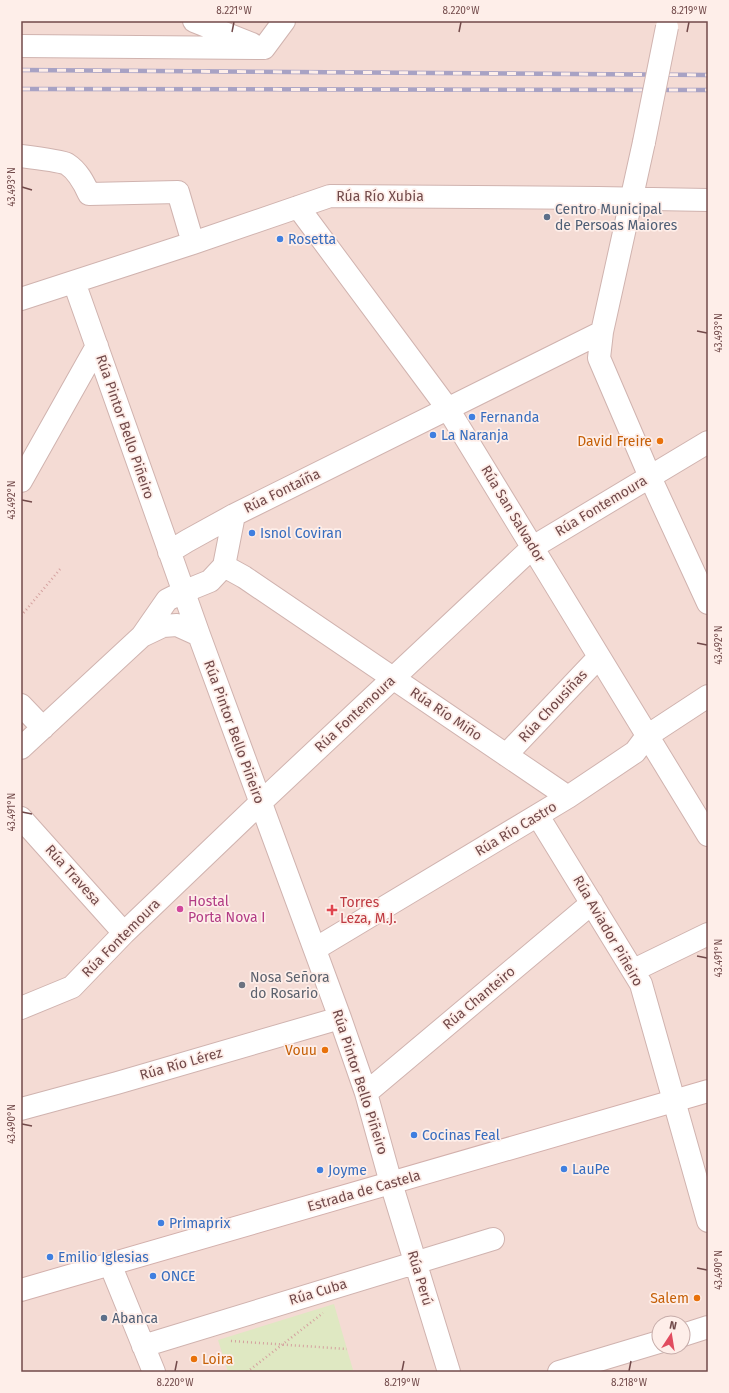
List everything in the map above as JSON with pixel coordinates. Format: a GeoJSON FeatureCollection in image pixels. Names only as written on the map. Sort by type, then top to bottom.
{"type":"FeatureCollection","features":[{"type":"Feature","properties":{"kind":"street"},"geometry":{"type":"LineString","coordinates":[[194,21],[264,48]]}},
{"type":"Feature","properties":{"kind":"street"},"geometry":{"type":"LineString","coordinates":[[264,48],[284,21]]}},
{"type":"Feature","properties":{"kind":"street"},"geometry":{"type":"LineString","coordinates":[[668,24],[644,142],[602,332],[599,358],[650,477],[708,602]]}},
{"type":"Feature","properties":{"kind":"street"},"geometry":{"type":"LineString","coordinates":[[21,46],[264,48]]}},
{"type":"Feature","properties":{"kind":"street"},"geometry":{"type":"LineString","coordinates":[[21,156],[66,164],[82,178],[89,194],[178,192],[193,243]]}},
{"type":"Feature","properties":{"kind":"street","name":"Rúa Río Xubia"},"geometry":{"type":"LineString","coordinates":[[21,299],[193,243],[330,196],[708,200]]}},
{"type":"Feature","properties":{"kind":"street","name":"Rúa San Salvador"},"geometry":{"type":"LineString","coordinates":[[298,207],[448,409],[708,834]]}},
{"type":"Feature","properties":{"kind":"street","name":"Rúa Pintor Bello Piñeiro"},"geometry":{"type":"LineString","coordinates":[[74,282],[183,592],[340,1018],[366,1093],[391,1183]]}},
{"type":"Feature","properties":{"kind":"street","name":"Rúa Fontaíña"},"geometry":{"type":"LineString","coordinates":[[224,566],[234,515],[602,332]]}},
{"type":"Feature","properties":{"kind":"street"},"geometry":{"type":"LineString","coordinates":[[21,481],[97,346]]}},
{"type":"Feature","properties":{"kind":"street","name":"Rúa Fontemoura"},"geometry":{"type":"LineString","coordinates":[[21,1008],[72,987],[124,933],[260,803],[533,547],[708,442]]}},
{"type":"Feature","properties":{"kind":"street"},"geometry":{"type":"LineString","coordinates":[[169,552],[234,515]]}},
{"type":"Feature","properties":{"kind":"street"},"geometry":{"type":"LineString","coordinates":[[21,748],[142,636],[167,600],[210,581],[224,566]]}},
{"type":"Feature","properties":{"kind":"street","name":"Rúa Río Miño"},"geometry":{"type":"LineString","coordinates":[[224,566],[244,577],[568,797]]}},
{"type":"Feature","properties":{"kind":"street"},"geometry":{"type":"LineString","coordinates":[[142,636],[163,626],[177,625],[199,635]]}},
{"type":"Feature","properties":{"kind":"street","name":"Rúa Chousiñas"},"geometry":{"type":"LineString","coordinates":[[506,755],[599,657]]}},
{"type":"Feature","properties":{"kind":"street","name":"Rúa Río Castro"},"geometry":{"type":"LineString","coordinates":[[315,949],[568,797],[635,752],[647,736],[708,696]]}},
{"type":"Feature","properties":{"kind":"street"},"geometry":{"type":"LineString","coordinates":[[21,705],[43,728]]}},
{"type":"Feature","properties":{"kind":"street","name":"Rúa Aviador Piñeiro"},"geometry":{"type":"LineString","coordinates":[[538,816],[634,970],[641,984],[708,1222]]}},
{"type":"Feature","properties":{"kind":"street","name":"Rúa Travesa"},"geometry":{"type":"LineString","coordinates":[[21,818],[124,933]]}},
{"type":"Feature","properties":{"kind":"street","name":"Rúa Chanteiro"},"geometry":{"type":"LineString","coordinates":[[366,1093],[592,903]]}},
{"type":"Feature","properties":{"kind":"street"},"geometry":{"type":"LineString","coordinates":[[634,970],[708,934]]}},
{"type":"Feature","properties":{"kind":"street","name":"Rúa Río Lérez"},"geometry":{"type":"LineString","coordinates":[[21,1109],[117,1083],[340,1018]]}},
{"type":"Feature","properties":{"kind":"street","name":"Estrada de Castela"},"geometry":{"type":"LineString","coordinates":[[21,1290],[708,1091]]}},
{"type":"Feature","properties":{"kind":"street","name":"Rúa Perú"},"geometry":{"type":"LineString","coordinates":[[391,1183],[449,1372]]}},
{"type":"Feature","properties":{"kind":"street","name":"Rúa Cuba"},"geometry":{"type":"LineString","coordinates":[[143,1346],[493,1239]]}},
{"type":"Feature","properties":{"kind":"street"},"geometry":{"type":"LineString","coordinates":[[110,1264],[154,1372]]}},
{"type":"Feature","properties":{"kind":"street"},"geometry":{"type":"LineString","coordinates":[[691,1332],[708,1327]]}},
{"type":"Feature","properties":{"kind":"street"},"geometry":{"type":"LineString","coordinates":[[559,1372],[651,1344]]}},
{"type":"Feature","properties":{"kind":"path"},"geometry":{"type":"LineString","coordinates":[[21,616],[60,568]]}},
{"type":"Feature","properties":{"kind":"path"},"geometry":{"type":"LineString","coordinates":[[247,1372],[328,1309]]}},
{"type":"Feature","properties":{"kind":"path"},"geometry":{"type":"LineString","coordinates":[[225,1340],[347,1349]]}},
{"type":"Feature","properties":{"kind":"shaded area"},"geometry":{"type":"Polygon","coordinates":[[[21,21],[708,21],[708,1372],[21,1372],[21,21]]]}},
{"type":"Feature","properties":{"kind":"green space"},"geometry":{"type":"Polygon","coordinates":[[[334,1304],[353,1370],[348,1372],[228,1372],[218,1340],[334,1304]]]}},
{"type":"Feature","properties":{"kind":"railway"},"geometry":{"type":"LineString","coordinates":[[21,70],[708,75]]}},
{"type":"Feature","properties":{"kind":"railway"},"geometry":{"type":"LineString","coordinates":[[21,89],[708,90]]}},
{"type":"Feature","properties":{"kind":"place","name":"Centro Municipal de Persoas Maiores"},"geometry":{"type":"Point","coordinates":[547,217]}},
{"type":"Feature","properties":{"kind":"place","name":"Rosetta"},"geometry":{"type":"Point","coordinates":[280,239]}},
{"type":"Feature","properties":{"kind":"place","name":"Fernanda"},"geometry":{"type":"Point","coordinates":[472,417]}},
{"type":"Feature","properties":{"kind":"place","name":"La Naranja"},"geometry":{"type":"Point","coordinates":[433,435]}},
{"type":"Feature","properties":{"kind":"place","name":"David Freire"},"geometry":{"type":"Point","coordinates":[660,441]}},
{"type":"Feature","properties":{"kind":"place","name":"Isnol Coviran"},"geometry":{"type":"Point","coordinates":[252,533]}},
{"type":"Feature","properties":{"kind":"place","name":"Hostal Porta Nova I"},"geometry":{"type":"Point","coordinates":[180,909]}},
{"type":"Feature","properties":{"kind":"place","name":"Torres Leza, M.J."},"geometry":{"type":"Point","coordinates":[332,910]}},
{"type":"Feature","properties":{"kind":"place","name":"Nosa Señora do Rosario"},"geometry":{"type":"Point","coordinates":[242,985]}},
{"type":"Feature","properties":{"kind":"place","name":"Vouu"},"geometry":{"type":"Point","coordinates":[325,1050]}},
{"type":"Feature","properties":{"kind":"place","name":"Cocinas Feal"},"geometry":{"type":"Point","coordinates":[414,1135]}},
{"type":"Feature","properties":{"kind":"place","name":"LauPe"},"geometry":{"type":"Point","coordinates":[564,1169]}},
{"type":"Feature","properties":{"kind":"place","name":"Joyme"},"geometry":{"type":"Point","coordinates":[320,1170]}},
{"type":"Feature","properties":{"kind":"place","name":"Primaprix"},"geometry":{"type":"Point","coordinates":[161,1223]}},
{"type":"Feature","properties":{"kind":"place","name":"Emilio Iglesias"},"geometry":{"type":"Point","coordinates":[50,1257]}},
{"type":"Feature","properties":{"kind":"place","name":"ONCE"},"geometry":{"type":"Point","coordinates":[153,1276]}},
{"type":"Feature","properties":{"kind":"place","name":"Salem"},"geometry":{"type":"Point","coordinates":[697,1298]}},
{"type":"Feature","properties":{"kind":"place","name":"Abanca"},"geometry":{"type":"Point","coordinates":[104,1318]}},
{"type":"Feature","properties":{"kind":"place","name":"Loira"},"geometry":{"type":"Point","coordinates":[194,1359]}}]}
